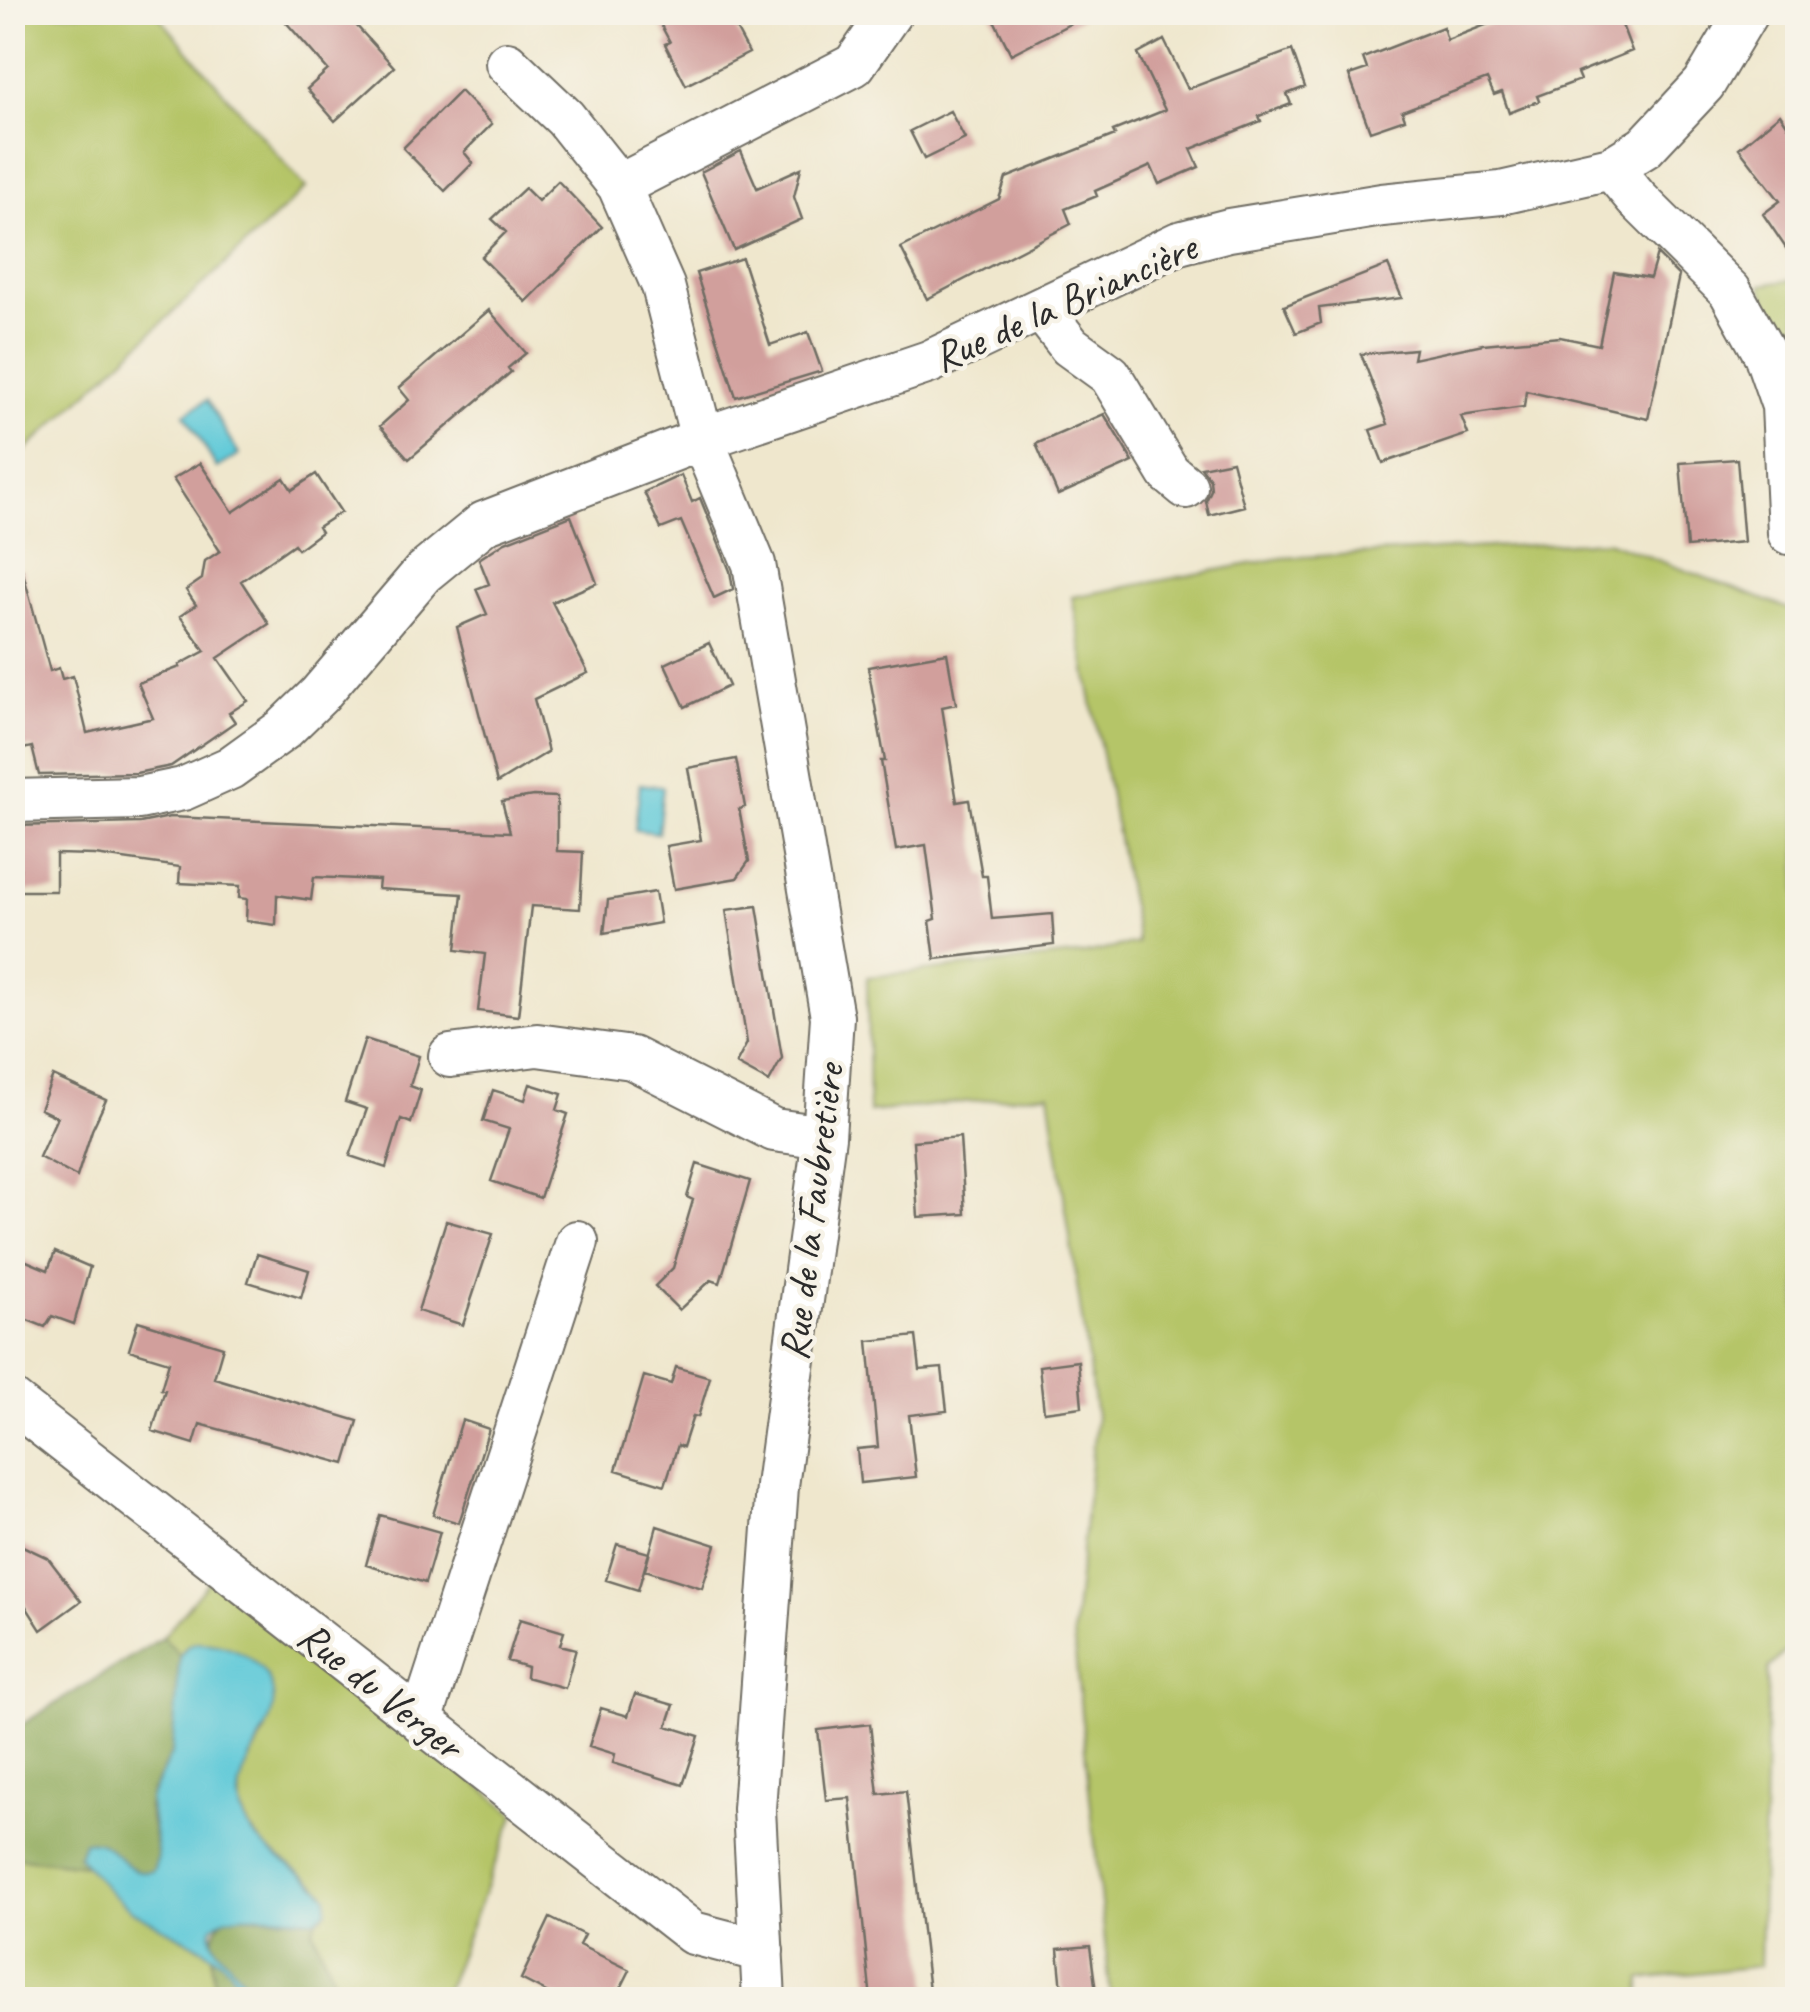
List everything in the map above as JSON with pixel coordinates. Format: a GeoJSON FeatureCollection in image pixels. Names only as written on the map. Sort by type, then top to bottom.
{"type":"FeatureCollection","features":[{"type":"Feature","properties":{"kind":"street"},"geometry":{"type":"LineString","coordinates":[[620,186],[854,64],[891,12]]}},
{"type":"Feature","properties":{"kind":"street","name":"Rue de la Briancière"},"geometry":{"type":"LineString","coordinates":[[12,801],[140,798],[183,789],[230,768],[284,729],[319,695],[423,573],[484,523],[702,439],[929,362],[1180,243],[1229,230],[1382,205],[1501,193],[1611,168],[1646,147],[1704,84],[1747,12]]}},
{"type":"Feature","properties":{"kind":"street","name":"Rue de la Faubretière"},"geometry":{"type":"LineString","coordinates":[[507,63],[566,118],[620,186],[663,286],[702,439],[754,564],[832,1017],[824,1137],[776,1486],[754,1809],[764,2000]]}},
{"type":"Feature","properties":{"kind":"street"},"geometry":{"type":"LineString","coordinates":[[1611,168],[1637,200],[1730,291],[1765,354],[1783,406],[1789,533]]}},
{"type":"Feature","properties":{"kind":"street"},"geometry":{"type":"LineString","coordinates":[[1040,309],[1070,346],[1110,375],[1169,473],[1186,488]]}},
{"type":"Feature","properties":{"kind":"street"},"geometry":{"type":"LineString","coordinates":[[450,1056],[537,1045],[632,1058],[774,1130],[824,1137]]}},
{"type":"Feature","properties":{"kind":"street"},"geometry":{"type":"LineString","coordinates":[[422,1721],[577,1242]]}},
{"type":"Feature","properties":{"kind":"street","name":"Rue du Verger"},"geometry":{"type":"LineString","coordinates":[[12,1401],[693,1933],[762,1952]]}},
{"type":"Feature","properties":{"kind":"green space"},"geometry":{"type":"Polygon","coordinates":[[[12,13],[156,13],[306,188],[22,454],[12,442],[12,13]]]}},
{"type":"Feature","properties":{"kind":"green space"},"geometry":{"type":"Polygon","coordinates":[[[1797,279],[1797,390],[1761,285],[1797,279]]]}},
{"type":"Feature","properties":{"kind":"green space"},"geometry":{"type":"Polygon","coordinates":[[[1607,541],[1797,612],[1798,1640],[1768,1668],[1760,1966],[1641,1979],[1641,1999],[1111,1999],[1073,1634],[1096,1416],[1049,1093],[869,1112],[867,977],[1084,954],[1138,943],[1072,597],[1282,558],[1607,541]]]}},
{"type":"Feature","properties":{"kind":"green space"},"geometry":{"type":"Polygon","coordinates":[[[212,1577],[515,1814],[442,1999],[342,1999],[313,1930],[317,1919],[324,1915],[317,1885],[265,1847],[240,1808],[239,1779],[266,1732],[244,1654],[216,1644],[185,1648],[180,1655],[163,1637],[212,1577]]]}},
{"type":"Feature","properties":{"kind":"green space"},"geometry":{"type":"Polygon","coordinates":[[[163,1637],[180,1655],[172,1752],[151,1793],[148,1808],[158,1857],[153,1871],[141,1874],[128,1866],[79,1856],[86,1865],[13,1857],[13,1730],[163,1637]]]}},
{"type":"Feature","properties":{"kind":"green space"},"geometry":{"type":"Polygon","coordinates":[[[13,1857],[86,1865],[130,1909],[214,1955],[216,1999],[13,2000],[13,1857]]]}},
{"type":"Feature","properties":{"kind":"green space"},"geometry":{"type":"Polygon","coordinates":[[[230,1915],[317,1919],[313,1931],[342,1999],[216,1999],[213,1941],[221,1921],[230,1915]]]}},
{"type":"Feature","properties":{"kind":"water"},"geometry":{"type":"Polygon","coordinates":[[[207,400],[239,455],[217,468],[185,414],[207,400]]]}},
{"type":"Feature","properties":{"kind":"water"},"geometry":{"type":"Polygon","coordinates":[[[640,784],[663,787],[658,833],[635,830],[640,784]]]}},
{"type":"Feature","properties":{"kind":"water"},"geometry":{"type":"Polygon","coordinates":[[[198,1642],[224,1646],[248,1656],[272,1686],[269,1721],[243,1774],[239,1792],[241,1811],[247,1826],[267,1849],[327,1897],[327,1910],[317,1919],[249,1915],[217,1923],[211,1932],[216,1947],[241,1977],[250,1999],[244,1999],[238,1981],[213,1955],[129,1908],[79,1856],[84,1842],[95,1842],[134,1869],[153,1871],[158,1857],[149,1800],[172,1752],[180,1655],[188,1645],[198,1642]]]}},
{"type":"Feature","properties":{"kind":"building"},"geometry":{"type":"Polygon","coordinates":[[[277,12],[344,12],[394,67],[335,121],[307,89],[328,70],[277,12]]]}},
{"type":"Feature","properties":{"kind":"building"},"geometry":{"type":"Polygon","coordinates":[[[654,12],[727,12],[749,53],[686,85],[654,12]]]}},
{"type":"Feature","properties":{"kind":"building"},"geometry":{"type":"Polygon","coordinates":[[[990,12],[1093,12],[1011,54],[990,12]]]}},
{"type":"Feature","properties":{"kind":"building"},"geometry":{"type":"Polygon","coordinates":[[[1519,12],[1617,12],[1632,51],[1577,73],[1580,80],[1537,96],[1539,101],[1509,113],[1502,92],[1494,95],[1487,79],[1402,111],[1405,119],[1370,131],[1349,75],[1367,69],[1363,58],[1443,27],[1447,40],[1519,12]]]}},
{"type":"Feature","properties":{"kind":"building"},"geometry":{"type":"Polygon","coordinates":[[[1164,40],[1188,89],[1292,50],[1305,87],[1287,94],[1291,104],[1259,116],[1261,121],[1191,149],[1199,167],[1159,184],[1151,166],[1095,191],[1097,196],[1065,209],[1071,224],[927,299],[901,248],[999,199],[1006,178],[1115,135],[1113,131],[1165,110],[1138,54],[1164,40]]]}},
{"type":"Feature","properties":{"kind":"building"},"geometry":{"type":"Polygon","coordinates":[[[460,91],[492,124],[464,152],[473,163],[445,191],[403,148],[460,91]]]}},
{"type":"Feature","properties":{"kind":"building"},"geometry":{"type":"Polygon","coordinates":[[[950,111],[965,139],[924,159],[910,131],[950,111]]]}},
{"type":"Feature","properties":{"kind":"building"},"geometry":{"type":"Polygon","coordinates":[[[1780,114],[1798,141],[1798,266],[1763,214],[1780,201],[1739,148],[1780,114]]]}},
{"type":"Feature","properties":{"kind":"building"},"geometry":{"type":"Polygon","coordinates":[[[741,151],[757,188],[801,168],[794,197],[802,219],[734,250],[701,172],[741,151]]]}},
{"type":"Feature","properties":{"kind":"building"},"geometry":{"type":"Polygon","coordinates":[[[558,181],[602,227],[526,302],[481,257],[506,232],[492,219],[525,188],[538,201],[558,181]]]}},
{"type":"Feature","properties":{"kind":"building"},"geometry":{"type":"Polygon","coordinates":[[[1657,254],[1679,276],[1648,419],[1526,391],[1524,407],[1461,416],[1468,434],[1383,463],[1370,430],[1388,424],[1361,354],[1415,349],[1413,359],[1483,344],[1560,337],[1599,345],[1614,272],[1650,278],[1657,254]]]}},
{"type":"Feature","properties":{"kind":"building"},"geometry":{"type":"Polygon","coordinates":[[[742,258],[770,345],[808,332],[822,371],[736,397],[696,273],[742,258]]]}},
{"type":"Feature","properties":{"kind":"building"},"geometry":{"type":"Polygon","coordinates":[[[1388,265],[1402,298],[1319,308],[1321,323],[1296,333],[1284,306],[1388,265]]]}},
{"type":"Feature","properties":{"kind":"building"},"geometry":{"type":"Polygon","coordinates":[[[489,310],[526,353],[508,368],[511,372],[409,459],[380,426],[409,400],[399,388],[489,310]]]}},
{"type":"Feature","properties":{"kind":"building"},"geometry":{"type":"Polygon","coordinates":[[[1104,414],[1133,462],[1058,495],[1036,444],[1104,414]]]}},
{"type":"Feature","properties":{"kind":"building"},"geometry":{"type":"Polygon","coordinates":[[[1737,459],[1744,542],[1687,547],[1680,463],[1737,459]]]}},
{"type":"Feature","properties":{"kind":"building"},"geometry":{"type":"Polygon","coordinates":[[[1232,461],[1244,506],[1209,515],[1206,501],[1210,479],[1201,467],[1232,461]]]}},
{"type":"Feature","properties":{"kind":"building"},"geometry":{"type":"Polygon","coordinates":[[[200,463],[233,512],[284,478],[292,490],[316,474],[341,512],[318,527],[321,532],[298,549],[294,544],[241,581],[269,624],[218,658],[248,701],[229,713],[235,722],[171,766],[136,773],[39,775],[32,747],[18,750],[12,730],[12,570],[22,569],[50,671],[59,668],[62,679],[73,676],[87,733],[153,718],[138,683],[180,667],[205,651],[180,616],[196,605],[186,590],[202,579],[205,561],[220,551],[173,479],[200,463]]]}},
{"type":"Feature","properties":{"kind":"building"},"geometry":{"type":"Polygon","coordinates":[[[681,475],[692,502],[700,498],[730,571],[733,589],[714,598],[681,521],[661,529],[644,492],[681,475]]]}},
{"type":"Feature","properties":{"kind":"building"},"geometry":{"type":"Polygon","coordinates":[[[571,516],[597,583],[552,602],[588,673],[534,699],[548,752],[497,783],[457,627],[487,614],[476,589],[489,584],[479,559],[505,542],[571,516]]]}},
{"type":"Feature","properties":{"kind":"building"},"geometry":{"type":"Polygon","coordinates":[[[709,643],[729,686],[685,707],[665,664],[709,643]]]}},
{"type":"Feature","properties":{"kind":"building"},"geometry":{"type":"Polygon","coordinates":[[[947,653],[956,704],[942,707],[957,802],[969,800],[982,876],[987,876],[992,919],[1052,914],[1054,945],[935,959],[930,921],[936,919],[926,845],[896,850],[868,667],[947,653]]]}},
{"type":"Feature","properties":{"kind":"building"},"geometry":{"type":"Polygon","coordinates":[[[736,759],[745,807],[739,809],[749,861],[737,878],[674,889],[666,846],[701,840],[688,768],[736,759]]]}},
{"type":"Feature","properties":{"kind":"building"},"geometry":{"type":"Polygon","coordinates":[[[557,797],[557,851],[583,852],[580,909],[531,906],[518,1016],[478,1011],[485,954],[456,950],[462,894],[378,889],[379,880],[314,877],[311,900],[277,895],[276,925],[246,921],[247,899],[239,898],[240,886],[179,883],[180,867],[95,855],[56,854],[56,891],[19,891],[20,869],[12,869],[12,826],[140,823],[170,817],[510,832],[502,801],[557,797]]]}},
{"type":"Feature","properties":{"kind":"building"},"geometry":{"type":"Polygon","coordinates":[[[655,892],[660,923],[604,933],[608,900],[655,892]]]}},
{"type":"Feature","properties":{"kind":"building"},"geometry":{"type":"Polygon","coordinates":[[[757,906],[782,1058],[769,1082],[736,1064],[747,1043],[726,910],[757,906]]]}},
{"type":"Feature","properties":{"kind":"building"},"geometry":{"type":"Polygon","coordinates":[[[365,1039],[419,1056],[410,1086],[421,1090],[411,1123],[401,1119],[386,1168],[350,1156],[367,1109],[345,1102],[365,1039]]]}},
{"type":"Feature","properties":{"kind":"building"},"geometry":{"type":"Polygon","coordinates":[[[53,1076],[106,1100],[77,1177],[39,1157],[57,1117],[40,1109],[53,1076]]]}},
{"type":"Feature","properties":{"kind":"building"},"geometry":{"type":"Polygon","coordinates":[[[530,1084],[562,1094],[557,1110],[568,1114],[540,1198],[491,1181],[509,1129],[483,1121],[493,1090],[525,1100],[530,1084]]]}},
{"type":"Feature","properties":{"kind":"building"},"geometry":{"type":"Polygon","coordinates":[[[960,1137],[965,1214],[918,1217],[913,1141],[960,1137]]]}},
{"type":"Feature","properties":{"kind":"building"},"geometry":{"type":"Polygon","coordinates":[[[697,1164],[750,1181],[720,1283],[711,1280],[679,1310],[655,1286],[673,1268],[693,1200],[687,1197],[697,1164]]]}},
{"type":"Feature","properties":{"kind":"building"},"geometry":{"type":"Polygon","coordinates":[[[446,1221],[493,1234],[463,1325],[418,1311],[446,1221]]]}},
{"type":"Feature","properties":{"kind":"building"},"geometry":{"type":"Polygon","coordinates":[[[55,1252],[90,1267],[74,1324],[52,1316],[45,1327],[12,1314],[12,1289],[24,1260],[48,1270],[55,1252]]]}},
{"type":"Feature","properties":{"kind":"building"},"geometry":{"type":"Polygon","coordinates":[[[257,1254],[309,1270],[301,1298],[248,1282],[257,1254]]]}},
{"type":"Feature","properties":{"kind":"building"},"geometry":{"type":"Polygon","coordinates":[[[138,1321],[223,1347],[214,1378],[358,1421],[345,1464],[200,1424],[194,1444],[152,1431],[169,1362],[129,1350],[138,1321]]]}},
{"type":"Feature","properties":{"kind":"building"},"geometry":{"type":"Polygon","coordinates":[[[916,1336],[920,1370],[942,1368],[947,1411],[909,1415],[916,1477],[860,1483],[857,1449],[878,1447],[868,1341],[916,1336]]]}},
{"type":"Feature","properties":{"kind":"building"},"geometry":{"type":"Polygon","coordinates":[[[1078,1361],[1082,1407],[1044,1412],[1039,1366],[1078,1361]]]}},
{"type":"Feature","properties":{"kind":"building"},"geometry":{"type":"Polygon","coordinates":[[[676,1367],[710,1377],[698,1417],[693,1416],[683,1447],[678,1445],[665,1485],[616,1470],[644,1376],[671,1384],[676,1367]]]}},
{"type":"Feature","properties":{"kind":"building"},"geometry":{"type":"Polygon","coordinates":[[[462,1420],[489,1429],[459,1523],[433,1515],[462,1420]]]}},
{"type":"Feature","properties":{"kind":"building"},"geometry":{"type":"Polygon","coordinates":[[[380,1515],[440,1532],[425,1583],[366,1565],[380,1515]]]}},
{"type":"Feature","properties":{"kind":"building"},"geometry":{"type":"Polygon","coordinates":[[[657,1526],[716,1545],[702,1588],[645,1570],[657,1526]]]}},
{"type":"Feature","properties":{"kind":"building"},"geometry":{"type":"Polygon","coordinates":[[[12,1541],[48,1558],[81,1601],[41,1630],[20,1597],[12,1593],[12,1541]]]}},
{"type":"Feature","properties":{"kind":"building"},"geometry":{"type":"Polygon","coordinates":[[[617,1544],[649,1553],[638,1590],[606,1580],[617,1544]]]}},
{"type":"Feature","properties":{"kind":"building"},"geometry":{"type":"Polygon","coordinates":[[[520,1619],[564,1632],[560,1645],[576,1649],[565,1688],[526,1677],[527,1667],[507,1661],[520,1619]]]}},
{"type":"Feature","properties":{"kind":"building"},"geometry":{"type":"Polygon","coordinates":[[[635,1694],[674,1705],[667,1726],[699,1736],[683,1785],[613,1763],[615,1754],[589,1746],[601,1708],[628,1716],[635,1694]]]}},
{"type":"Feature","properties":{"kind":"building"},"geometry":{"type":"Polygon","coordinates":[[[870,1724],[878,1794],[906,1791],[930,2000],[871,2000],[850,1798],[826,1800],[818,1730],[870,1724]]]}},
{"type":"Feature","properties":{"kind":"building"},"geometry":{"type":"Polygon","coordinates":[[[550,1918],[584,1935],[579,1945],[630,1970],[615,2000],[562,2000],[521,1979],[550,1918]]]}},
{"type":"Feature","properties":{"kind":"building"},"geometry":{"type":"Polygon","coordinates":[[[1090,1946],[1097,2000],[1063,2000],[1058,1949],[1090,1946]]]}}]}
